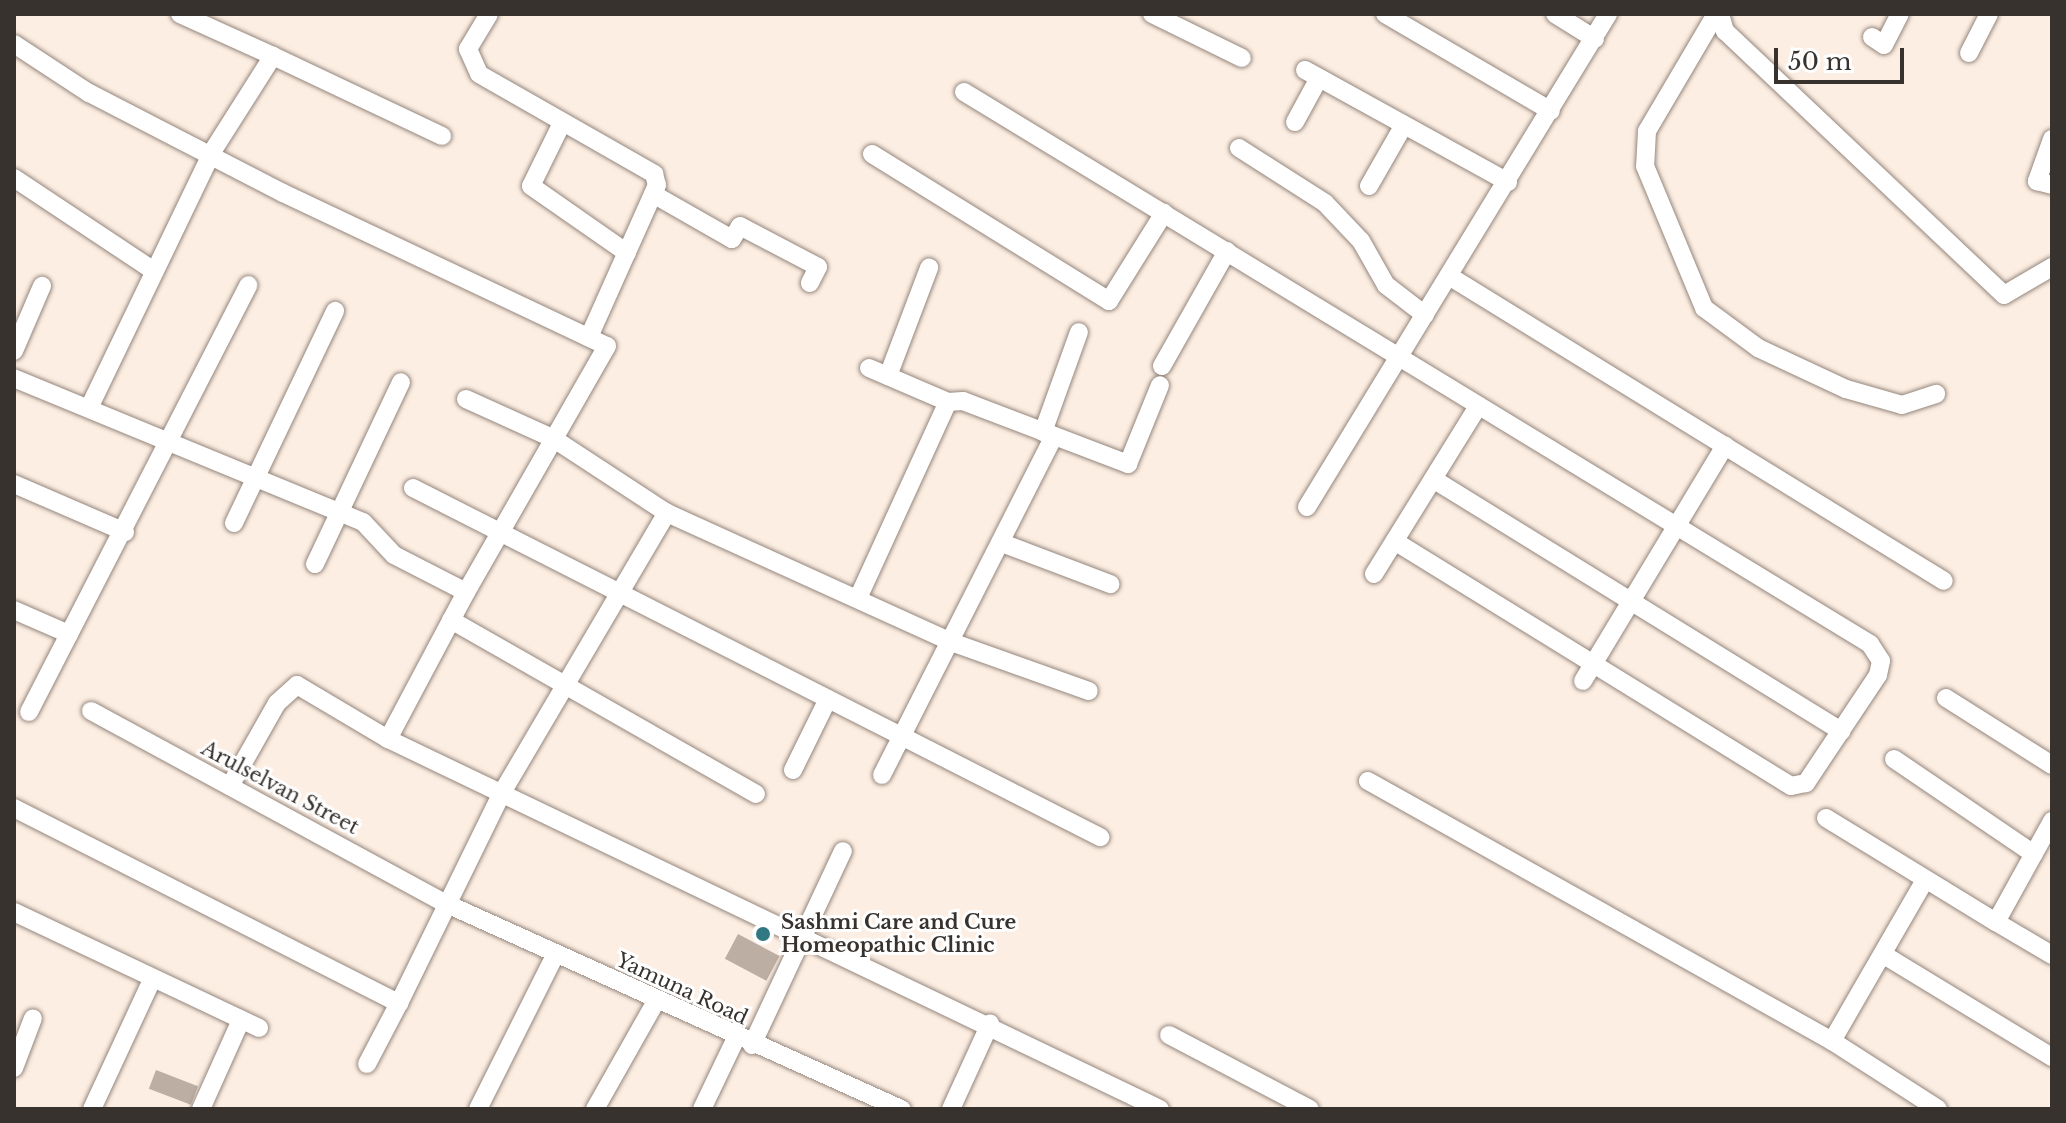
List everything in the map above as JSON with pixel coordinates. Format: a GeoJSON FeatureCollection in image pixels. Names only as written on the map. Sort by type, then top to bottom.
{"type":"FeatureCollection","features":[{"type":"Feature","properties":{"kind":"street"},"geometry":{"type":"LineString","coordinates":[[180,14],[442,136]]}},
{"type":"Feature","properties":{"kind":"street"},"geometry":{"type":"LineString","coordinates":[[1152,14],[1242,58]]}},
{"type":"Feature","properties":{"kind":"street"},"geometry":{"type":"LineString","coordinates":[[1385,14],[1551,111]]}},
{"type":"Feature","properties":{"kind":"street"},"geometry":{"type":"LineString","coordinates":[[1555,14],[1595,39]]}},
{"type":"Feature","properties":{"kind":"street"},"geometry":{"type":"LineString","coordinates":[[1307,507],[1608,14]]}},
{"type":"Feature","properties":{"kind":"street"},"geometry":{"type":"LineString","coordinates":[[1718,14],[1725,31],[2004,295],[2052,267]]}},
{"type":"Feature","properties":{"kind":"street"},"geometry":{"type":"LineString","coordinates":[[1718,14],[1647,131],[1645,166],[1653,191],[1718,324],[1846,389],[1902,405],[1936,394]]}},
{"type":"Feature","properties":{"kind":"street"},"geometry":{"type":"LineString","coordinates":[[1872,37],[1884,45],[1900,14]]}},
{"type":"Feature","properties":{"kind":"street"},"geometry":{"type":"LineString","coordinates":[[1969,53],[1989,14]]}},
{"type":"Feature","properties":{"kind":"street"},"geometry":{"type":"LineString","coordinates":[[481,17],[468,49],[470,65],[562,123],[654,174],[653,194],[589,337]]}},
{"type":"Feature","properties":{"kind":"street"},"geometry":{"type":"LineString","coordinates":[[14,44],[89,93],[607,346],[466,592],[388,739]]}},
{"type":"Feature","properties":{"kind":"street"},"geometry":{"type":"LineString","coordinates":[[89,408],[151,269],[212,152],[273,56]]}},
{"type":"Feature","properties":{"kind":"street"},"geometry":{"type":"LineString","coordinates":[[1295,122],[1312,74],[1508,182]]}},
{"type":"Feature","properties":{"kind":"street"},"geometry":{"type":"LineString","coordinates":[[964,92],[1400,357],[1877,653],[1878,675],[1806,783],[1791,786],[1395,541]]}},
{"type":"Feature","properties":{"kind":"street"},"geometry":{"type":"LineString","coordinates":[[562,123],[531,186],[627,253]]}},
{"type":"Feature","properties":{"kind":"street"},"geometry":{"type":"LineString","coordinates":[[1369,186],[1404,125]]}},
{"type":"Feature","properties":{"kind":"street"},"geometry":{"type":"LineString","coordinates":[[2052,139],[2037,181],[2052,185]]}},
{"type":"Feature","properties":{"kind":"street"},"geometry":{"type":"LineString","coordinates":[[1239,148],[1325,203],[1361,241],[1386,285],[1425,315]]}},
{"type":"Feature","properties":{"kind":"street"},"geometry":{"type":"LineString","coordinates":[[872,154],[1109,301],[1164,213]]}},
{"type":"Feature","properties":{"kind":"street"},"geometry":{"type":"LineString","coordinates":[[14,178],[151,269]]}},
{"type":"Feature","properties":{"kind":"street"},"geometry":{"type":"LineString","coordinates":[[653,194],[732,239],[740,226],[818,267],[810,283]]}},
{"type":"Feature","properties":{"kind":"street"},"geometry":{"type":"LineString","coordinates":[[869,368],[948,402],[963,401],[1133,463],[1161,376],[1227,251]]}},
{"type":"Feature","properties":{"kind":"street"},"geometry":{"type":"LineString","coordinates":[[888,376],[929,268]]}},
{"type":"Feature","properties":{"kind":"street"},"geometry":{"type":"LineString","coordinates":[[1449,276],[1944,581]]}},
{"type":"Feature","properties":{"kind":"street"},"geometry":{"type":"LineString","coordinates":[[29,712],[125,532],[248,285]]}},
{"type":"Feature","properties":{"kind":"street"},"geometry":{"type":"LineString","coordinates":[[14,351],[42,286]]}},
{"type":"Feature","properties":{"kind":"street"},"geometry":{"type":"LineString","coordinates":[[234,523],[335,311]]}},
{"type":"Feature","properties":{"kind":"street"},"geometry":{"type":"LineString","coordinates":[[882,775],[954,643],[1002,543],[1048,434],[1079,332]]}},
{"type":"Feature","properties":{"kind":"street"},"geometry":{"type":"LineString","coordinates":[[14,378],[89,408],[168,446],[337,510],[377,529],[394,555],[466,592]]}},
{"type":"Feature","properties":{"kind":"street"},"geometry":{"type":"LineString","coordinates":[[315,564],[337,510],[401,382]]}},
{"type":"Feature","properties":{"kind":"street"},"geometry":{"type":"LineString","coordinates":[[466,399],[554,439],[667,513],[859,596],[954,643],[1089,691]]}},
{"type":"Feature","properties":{"kind":"street"},"geometry":{"type":"LineString","coordinates":[[859,596],[948,402]]}},
{"type":"Feature","properties":{"kind":"street"},"geometry":{"type":"LineString","coordinates":[[1374,574],[1478,406]]}},
{"type":"Feature","properties":{"kind":"street"},"geometry":{"type":"LineString","coordinates":[[1583,681],[1725,446]]}},
{"type":"Feature","properties":{"kind":"street"},"geometry":{"type":"LineString","coordinates":[[1433,479],[1841,731]]}},
{"type":"Feature","properties":{"kind":"street"},"geometry":{"type":"LineString","coordinates":[[14,484],[125,532]]}},
{"type":"Feature","properties":{"kind":"street"},"geometry":{"type":"LineString","coordinates":[[413,488],[617,596],[903,735],[1100,837]]}},
{"type":"Feature","properties":{"kind":"street"},"geometry":{"type":"LineString","coordinates":[[367,1064],[503,791],[667,513]]}},
{"type":"Feature","properties":{"kind":"street"},"geometry":{"type":"LineString","coordinates":[[1002,543],[1110,584]]}},
{"type":"Feature","properties":{"kind":"street"},"geometry":{"type":"LineString","coordinates":[[14,610],[69,634]]}},
{"type":"Feature","properties":{"kind":"street"},"geometry":{"type":"LineString","coordinates":[[451,620],[563,690],[756,794]]}},
{"type":"Feature","properties":{"kind":"street"},"geometry":{"type":"LineString","coordinates":[[230,786],[293,685],[388,739],[503,791],[802,940],[990,1024],[1160,1109]]}},
{"type":"Feature","properties":{"kind":"street"},"geometry":{"type":"LineString","coordinates":[[1946,698],[2052,765]]}},
{"type":"Feature","properties":{"kind":"street"},"geometry":{"type":"LineString","coordinates":[[793,770],[828,699]]}},
{"type":"Feature","properties":{"kind":"street","name":"Arulselvan Street"},"geometry":{"type":"LineString","coordinates":[[91,711],[447,904]]}},
{"type":"Feature","properties":{"kind":"street"},"geometry":{"type":"LineString","coordinates":[[1894,759],[2034,854]]}},
{"type":"Feature","properties":{"kind":"street"},"geometry":{"type":"LineString","coordinates":[[1368,781],[1832,1041],[1938,1109]]}},
{"type":"Feature","properties":{"kind":"street"},"geometry":{"type":"LineString","coordinates":[[14,808],[399,1003]]}},
{"type":"Feature","properties":{"kind":"street"},"geometry":{"type":"LineString","coordinates":[[1826,818],[2052,955]]}},
{"type":"Feature","properties":{"kind":"street"},"geometry":{"type":"LineString","coordinates":[[1996,922],[2052,821]]}},
{"type":"Feature","properties":{"kind":"street"},"geometry":{"type":"LineString","coordinates":[[708,1107],[802,940],[843,851]]}},
{"type":"Feature","properties":{"kind":"street"},"geometry":{"type":"LineString","coordinates":[[1832,1041],[1925,880]]}},
{"type":"Feature","properties":{"kind":"street","name":"Yamuna Road"},"geometry":{"type":"LineString","coordinates":[[447,904],[744,1042],[902,1109]]}},
{"type":"Feature","properties":{"kind":"street"},"geometry":{"type":"LineString","coordinates":[[14,912],[151,982],[250,1024],[201,1109]]}},
{"type":"Feature","properties":{"kind":"street"},"geometry":{"type":"LineString","coordinates":[[478,1109],[555,955]]}},
{"type":"Feature","properties":{"kind":"street"},"geometry":{"type":"LineString","coordinates":[[1884,955],[2052,1057]]}},
{"type":"Feature","properties":{"kind":"street"},"geometry":{"type":"LineString","coordinates":[[92,1109],[151,982]]}},
{"type":"Feature","properties":{"kind":"street"},"geometry":{"type":"LineString","coordinates":[[595,1109],[656,1001]]}},
{"type":"Feature","properties":{"kind":"street"},"geometry":{"type":"LineString","coordinates":[[14,1068],[33,1018]]}},
{"type":"Feature","properties":{"kind":"street"},"geometry":{"type":"LineString","coordinates":[[951,1109],[990,1024]]}},
{"type":"Feature","properties":{"kind":"street"},"geometry":{"type":"LineString","coordinates":[[1169,1035],[1310,1109]]}},
{"type":"Feature","properties":{"kind":"building"},"geometry":{"type":"Polygon","coordinates":[[[738,934],[779,956],[766,981],[725,959],[738,934]]]}},
{"type":"Feature","properties":{"kind":"building"},"geometry":{"type":"Polygon","coordinates":[[[156,1070],[198,1086],[191,1105],[149,1089],[156,1070]]]}},
{"type":"Feature","properties":{"kind":"place","name":"Sashmi Care and Cure Homeopathic Clinic"},"geometry":{"type":"Point","coordinates":[763,934]}}]}
